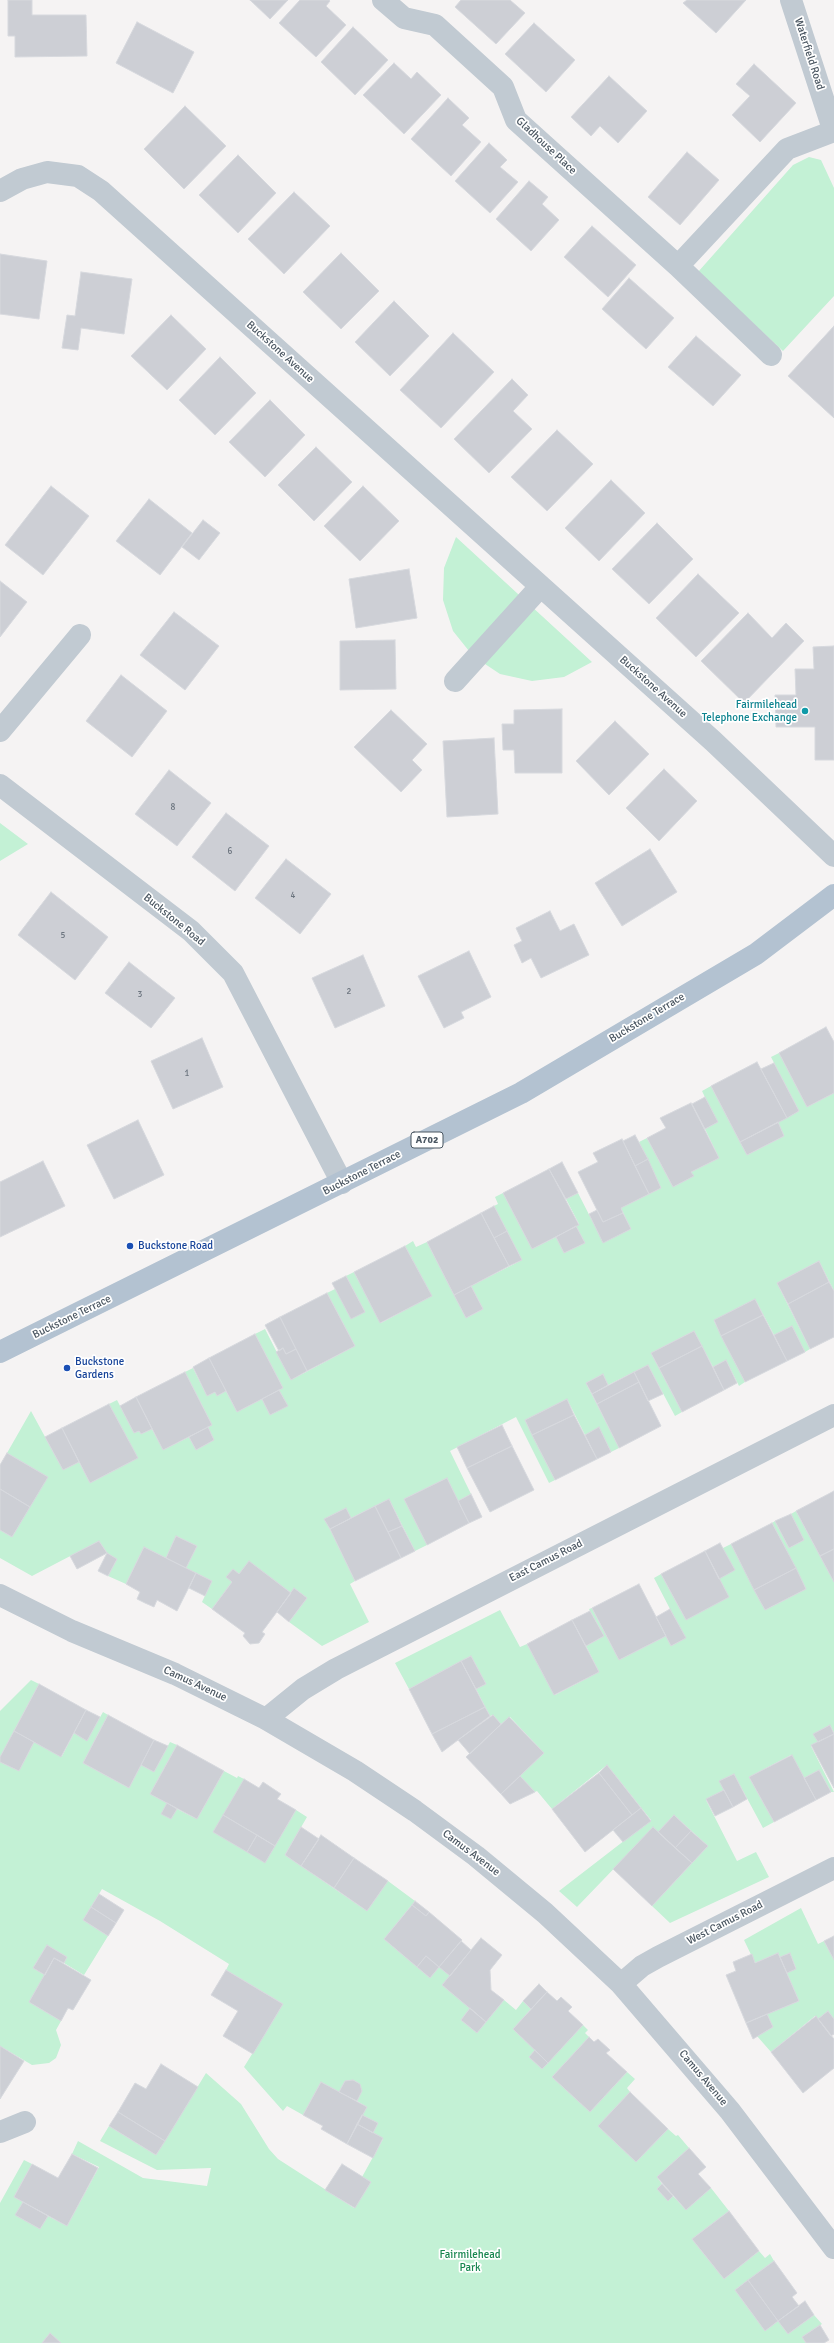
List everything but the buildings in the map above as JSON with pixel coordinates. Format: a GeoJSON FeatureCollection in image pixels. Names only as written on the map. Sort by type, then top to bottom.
{"type":"FeatureCollection","features":[{"type":"Feature","properties":{"kind":"main road","name":"Buckstone Terrace"},"geometry":{"type":"LineString","coordinates":[[0,1352],[342,1183],[534,1085],[756,954],[834,895]]}},
{"type":"Feature","properties":{"kind":"street","name":"Gladhouse Place"},"geometry":{"type":"LineString","coordinates":[[383,0],[404,18],[435,25],[502,87],[516,120],[678,266],[771,355]]}},
{"type":"Feature","properties":{"kind":"street","name":"Waterfield Road"},"geometry":{"type":"LineString","coordinates":[[791,0],[834,131]]}},
{"type":"Feature","properties":{"kind":"street"},"geometry":{"type":"LineString","coordinates":[[678,266],[787,149],[834,131]]}},
{"type":"Feature","properties":{"kind":"street","name":"Buckstone Avenue"},"geometry":{"type":"LineString","coordinates":[[0,191],[22,179],[47,172],[78,176],[101,191],[713,741],[834,856]]}},
{"type":"Feature","properties":{"kind":"street"},"geometry":{"type":"LineString","coordinates":[[455,681],[540,587]]}},
{"type":"Feature","properties":{"kind":"street"},"geometry":{"type":"LineString","coordinates":[[0,731],[80,635]]}},
{"type":"Feature","properties":{"kind":"street","name":"Buckstone Road"},"geometry":{"type":"LineString","coordinates":[[0,785],[191,931],[233,973],[342,1183]]}},
{"type":"Feature","properties":{"kind":"street","name":"East Camus Road"},"geometry":{"type":"LineString","coordinates":[[266,1719],[303,1689],[336,1669],[834,1415]]}},
{"type":"Feature","properties":{"kind":"street","name":"Camus Avenue"},"geometry":{"type":"LineString","coordinates":[[0,1595],[72,1631],[188,1680],[266,1719],[367,1779],[476,1856],[550,1917],[620,1984],[735,2117],[834,2248]]}},
{"type":"Feature","properties":{"kind":"street","name":"West Camus Road"},"geometry":{"type":"LineString","coordinates":[[620,1984],[648,1962],[834,1868]]}},
{"type":"Feature","properties":{"kind":"street"},"geometry":{"type":"LineString","coordinates":[[0,2132],[25,2122]]}},
{"type":"Feature","properties":{"kind":"green space"},"geometry":{"type":"Polygon","coordinates":[[[809,157],[821,160],[834,188],[834,296],[783,351],[698,272],[793,165],[809,157]]]}},
{"type":"Feature","properties":{"kind":"green space"},"geometry":{"type":"Polygon","coordinates":[[[456,537],[592,662],[564,677],[532,681],[500,674],[473,656],[453,631],[443,600],[444,568],[456,537]]]}},
{"type":"Feature","properties":{"kind":"green space"},"geometry":{"type":"Polygon","coordinates":[[[0,823],[28,844],[0,861],[0,823]]]}},
{"type":"Feature","properties":{"kind":"green space"},"geometry":{"type":"Polygon","coordinates":[[[779,1053],[807,1107],[834,1093],[834,1291],[819,1261],[777,1283],[810,1349],[805,1352],[792,1326],[774,1335],[755,1299],[714,1321],[745,1382],[739,1386],[726,1360],[713,1367],[694,1331],[651,1353],[682,1412],[675,1416],[648,1365],[608,1385],[603,1374],[586,1383],[619,1448],[611,1452],[599,1428],[585,1435],[567,1399],[525,1420],[555,1480],[549,1483],[516,1417],[450,1451],[471,1494],[458,1501],[447,1478],[404,1499],[427,1545],[415,1551],[389,1499],[351,1518],[346,1508],[325,1519],[355,1581],[350,1584],[369,1622],[322,1646],[289,1622],[307,1598],[294,1588],[291,1593],[249,1562],[239,1574],[233,1569],[227,1577],[232,1582],[212,1609],[202,1602],[212,1581],[186,1568],[197,1546],[176,1536],[166,1558],[144,1547],[126,1584],[108,1576],[117,1559],[107,1553],[99,1541],[32,1576],[0,1558],[0,1530],[12,1537],[47,1477],[7,1453],[31,1411],[63,1470],[79,1462],[90,1483],[137,1458],[109,1404],[117,1400],[134,1433],[139,1431],[141,1434],[152,1429],[163,1450],[189,1437],[196,1450],[214,1440],[208,1427],[212,1425],[185,1372],[193,1368],[207,1396],[215,1392],[217,1396],[226,1391],[237,1412],[262,1399],[270,1415],[287,1405],[279,1390],[283,1388],[255,1334],[265,1329],[291,1380],[355,1346],[327,1293],[335,1289],[365,1312],[346,1276],[354,1272],[381,1323],[431,1296],[405,1246],[413,1241],[416,1247],[427,1242],[466,1318],[483,1309],[471,1286],[522,1260],[494,1206],[498,1204],[495,1197],[503,1193],[532,1249],[556,1237],[564,1253],[585,1243],[576,1226],[579,1224],[566,1199],[578,1193],[603,1242],[631,1229],[621,1208],[661,1188],[639,1142],[647,1138],[673,1187],[693,1176],[691,1172],[719,1158],[705,1129],[717,1122],[702,1091],[711,1086],[747,1155],[784,1136],[778,1122],[799,1111],[771,1057],[779,1053]]]}},
{"type":"Feature","properties":{"kind":"green space"},"geometry":{"type":"Polygon","coordinates":[[[796,1511],[834,1582],[834,1733],[830,1725],[814,1734],[818,1742],[811,1746],[834,1792],[831,1792],[819,1770],[804,1778],[791,1755],[749,1777],[774,1822],[763,1828],[734,1774],[720,1781],[724,1790],[706,1800],[737,1861],[756,1852],[769,1877],[670,1923],[652,1906],[708,1846],[674,1815],[658,1832],[653,1828],[577,1907],[559,1891],[651,1820],[607,1765],[552,1809],[537,1791],[535,1792],[520,1776],[544,1753],[510,1717],[501,1724],[493,1715],[490,1716],[476,1689],[486,1684],[471,1656],[409,1689],[395,1663],[500,1610],[520,1647],[527,1644],[555,1695],[599,1672],[586,1646],[604,1636],[589,1609],[592,1608],[619,1660],[666,1636],[671,1646],[685,1638],[654,1578],[661,1574],[686,1620],[719,1579],[723,1548],[731,1544],[765,1610],[806,1589],[772,1523],[775,1521],[789,1548],[804,1540],[791,1514],[796,1511]]]}},
{"type":"Feature","properties":{"kind":"green space"},"geometry":{"type":"Polygon","coordinates":[[[31,1680],[39,1684],[0,1757],[0,1711],[31,1680]]]}},
{"type":"Feature","properties":{"kind":"green space","name":"Fairmilehead Park"},"geometry":{"type":"Polygon","coordinates":[[[103,1712],[108,1715],[83,1763],[129,1788],[141,1765],[154,1772],[170,1742],[177,1745],[150,1794],[167,1803],[171,1818],[177,1809],[197,1819],[224,1771],[237,1778],[238,1776],[244,1779],[265,1862],[296,1810],[307,1817],[285,1855],[367,1911],[388,1881],[415,1901],[384,1939],[430,1978],[439,1967],[450,1976],[442,1985],[470,2008],[461,2020],[477,2033],[504,2000],[516,2010],[523,2001],[531,2009],[513,2029],[535,2050],[529,2057],[542,2069],[583,2025],[588,2030],[585,2033],[589,2037],[552,2077],[590,2112],[627,2072],[635,2079],[627,2088],[630,2092],[598,2126],[636,2162],[668,2129],[676,2136],[678,2135],[689,2148],[657,2177],[662,2184],[657,2189],[668,2201],[673,2196],[686,2210],[711,2188],[729,2211],[692,2239],[724,2279],[759,2251],[765,2258],[770,2254],[774,2261],[735,2290],[765,2331],[778,2321],[788,2334],[814,2315],[822,2324],[802,2337],[806,2343],[61,2343],[50,2333],[42,2343],[0,2343],[0,2203],[24,2160],[32,2164],[14,2197],[23,2202],[16,2215],[40,2229],[48,2216],[67,2226],[99,2167],[72,2154],[78,2141],[143,2178],[207,2186],[211,2168],[157,2170],[100,2141],[109,2126],[156,2155],[206,2073],[241,2104],[269,2149],[278,2159],[354,2208],[371,2182],[362,2177],[383,2139],[373,2133],[378,2123],[362,2115],[367,2107],[357,2101],[362,2091],[360,2084],[353,2080],[345,2081],[339,2092],[321,2082],[303,2115],[287,2106],[283,2111],[244,2067],[283,2004],[226,1970],[229,1964],[160,1921],[102,1889],[83,1920],[108,1936],[84,1975],[64,1963],[67,1957],[47,1945],[33,1968],[45,1975],[29,2002],[61,2021],[56,2030],[61,2045],[56,2058],[49,2063],[32,2065],[0,2046],[0,1762],[19,1771],[34,1742],[62,1756],[74,1733],[87,1740],[103,1712]]]}},
{"type":"Feature","properties":{"kind":"green space"},"geometry":{"type":"Polygon","coordinates":[[[801,1908],[818,1944],[824,1941],[834,1960],[834,2019],[828,2011],[818,2019],[815,2016],[771,2052],[757,2036],[773,2027],[767,2014],[799,2001],[787,1973],[796,1968],[790,1953],[780,1957],[778,1953],[755,1963],[744,1940],[801,1908]]]}},
{"type":"Feature","properties":{"kind":"place","name":"Fairmilehead Telephone Exchange"},"geometry":{"type":"Point","coordinates":[805,711]}},
{"type":"Feature","properties":{"kind":"place","name":"Buckstone Road"},"geometry":{"type":"Point","coordinates":[130,1246]}},
{"type":"Feature","properties":{"kind":"place","name":"Buckstone Gardens"},"geometry":{"type":"Point","coordinates":[67,1368]}}]}
